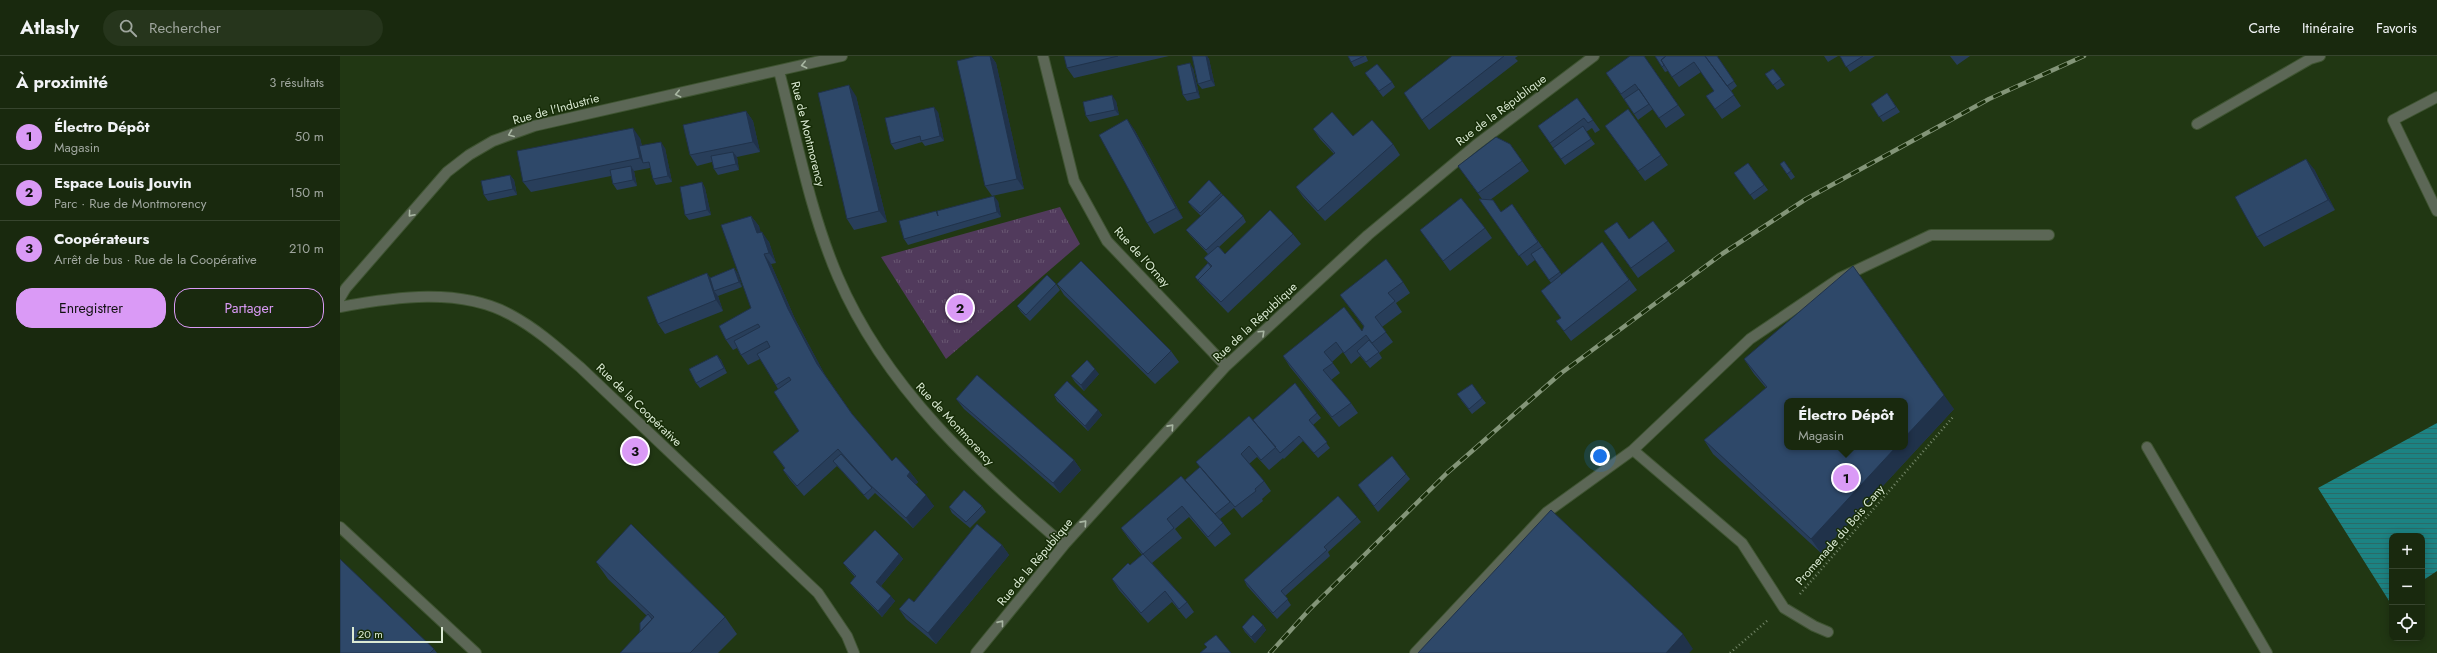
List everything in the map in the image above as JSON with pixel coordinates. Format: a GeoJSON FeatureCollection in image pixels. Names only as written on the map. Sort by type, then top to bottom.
{"type":"FeatureCollection","features":[{"type":"Feature","properties":{"kind":"street","name":"Rue de l'Industrie"},"geometry":{"type":"LineString","coordinates":[[340,298],[346,288],[448,172],[469,155],[493,141],[534,126],[842,56]]}},
{"type":"Feature","properties":{"kind":"street","name":"Rue de l'Ornay"},"geometry":{"type":"LineString","coordinates":[[1042,56],[1074,181],[1107,241],[1226,366]]}},
{"type":"Feature","properties":{"kind":"street","name":"Rue de la République"},"geometry":{"type":"LineString","coordinates":[[976,653],[1064,545],[1226,366],[1368,235],[1476,145],[1594,56]]}},
{"type":"Feature","properties":{"kind":"street"},"geometry":{"type":"LineString","coordinates":[[2197,124],[2310,59],[2320,56]]}},
{"type":"Feature","properties":{"kind":"street","name":"Rue de Montmorency"},"geometry":{"type":"LineString","coordinates":[[779,71],[816,216],[838,278],[870,337],[911,398],[988,479],[1064,545]]}},
{"type":"Feature","properties":{"kind":"street"},"geometry":{"type":"LineString","coordinates":[[2437,97],[2393,120],[2437,211]]}},
{"type":"Feature","properties":{"kind":"street"},"geometry":{"type":"LineString","coordinates":[[1414,653],[1547,512],[1633,450],[1750,339],[1840,278],[1931,235],[2049,235]]}},
{"type":"Feature","properties":{"kind":"street","name":"Rue de la Coopérative"},"geometry":{"type":"LineString","coordinates":[[340,307],[384,299],[420,296],[449,299],[482,304],[510,314],[540,333],[580,367],[818,593],[847,636],[854,653]]}},
{"type":"Feature","properties":{"kind":"street"},"geometry":{"type":"LineString","coordinates":[[2147,447],[2267,653]]}},
{"type":"Feature","properties":{"kind":"street"},"geometry":{"type":"LineString","coordinates":[[1633,450],[1742,543],[1784,608],[1814,626],[1828,632]]}},
{"type":"Feature","properties":{"kind":"street"},"geometry":{"type":"LineString","coordinates":[[340,527],[476,653]]}},
{"type":"Feature","properties":{"kind":"path","name":"Promenade du Bois Cany"},"geometry":{"type":"LineString","coordinates":[[1730,653],[1797,598],[1953,417]]}},
{"type":"Feature","properties":{"kind":"green space"},"geometry":{"type":"Polygon","coordinates":[[[1060,207],[1080,244],[946,359],[881,257],[1060,207]]]}},
{"type":"Feature","properties":{"kind":"water"},"geometry":{"type":"Polygon","coordinates":[[[2437,423],[2437,571],[2425,579],[2425,533],[2389,533],[2389,601],[2318,488],[2437,423]]]}},
{"type":"Feature","properties":{"kind":"building"},"geometry":{"type":"Polygon","coordinates":[[[977,56],[990,56],[1017,179],[985,186],[957,61],[977,56]]]}},
{"type":"Feature","properties":{"kind":"building"},"geometry":{"type":"Polygon","coordinates":[[[1064,56],[1118,56],[1067,68],[1064,56]]]}},
{"type":"Feature","properties":{"kind":"building"},"geometry":{"type":"Polygon","coordinates":[[[1192,56],[1206,56],[1211,80],[1198,84],[1192,56]]]}},
{"type":"Feature","properties":{"kind":"building"},"geometry":{"type":"Polygon","coordinates":[[[1348,56],[1364,56],[1351,62],[1348,56]]]}},
{"type":"Feature","properties":{"kind":"building"},"geometry":{"type":"Polygon","coordinates":[[[1452,56],[1504,56],[1422,120],[1404,93],[1452,56]]]}},
{"type":"Feature","properties":{"kind":"building"},"geometry":{"type":"Polygon","coordinates":[[[1630,56],[1644,56],[1678,105],[1659,118],[1635,84],[1621,94],[1606,73],[1630,56]]]}},
{"type":"Feature","properties":{"kind":"building"},"geometry":{"type":"Polygon","coordinates":[[[1655,56],[1666,56],[1661,60],[1664,65],[1662,67],[1655,56]]]}},
{"type":"Feature","properties":{"kind":"building"},"geometry":{"type":"Polygon","coordinates":[[[1666,56],[1705,56],[1734,95],[1715,109],[1706,96],[1714,91],[1694,62],[1672,77],[1661,60],[1666,56]]]}},
{"type":"Feature","properties":{"kind":"building"},"geometry":{"type":"Polygon","coordinates":[[[1705,56],[1717,56],[1734,81],[1727,86],[1705,56]]]}},
{"type":"Feature","properties":{"kind":"building"},"geometry":{"type":"Polygon","coordinates":[[[1840,56],[1863,56],[1846,67],[1840,56]]]}},
{"type":"Feature","properties":{"kind":"building"},"geometry":{"type":"Polygon","coordinates":[[[1190,63],[1197,92],[1183,95],[1177,66],[1190,63]]]}},
{"type":"Feature","properties":{"kind":"building"},"geometry":{"type":"Polygon","coordinates":[[[1377,64],[1392,82],[1379,91],[1365,73],[1377,64]]]}},
{"type":"Feature","properties":{"kind":"building"},"geometry":{"type":"Polygon","coordinates":[[[1773,69],[1781,79],[1773,85],[1765,74],[1773,69]]]}},
{"type":"Feature","properties":{"kind":"building"},"geometry":{"type":"Polygon","coordinates":[[[849,85],[879,211],[847,219],[818,93],[849,85]]]}},
{"type":"Feature","properties":{"kind":"building"},"geometry":{"type":"Polygon","coordinates":[[[1639,89],[1649,104],[1634,114],[1624,99],[1639,89]]]}},
{"type":"Feature","properties":{"kind":"building"},"geometry":{"type":"Polygon","coordinates":[[[1887,93],[1896,107],[1879,117],[1871,104],[1887,93]]]}},
{"type":"Feature","properties":{"kind":"building"},"geometry":{"type":"Polygon","coordinates":[[[1112,95],[1115,110],[1086,116],[1083,102],[1112,95]]]}},
{"type":"Feature","properties":{"kind":"building"},"geometry":{"type":"Polygon","coordinates":[[[1577,98],[1593,120],[1588,123],[1584,118],[1550,143],[1538,126],[1577,98]]]}},
{"type":"Feature","properties":{"kind":"building"},"geometry":{"type":"Polygon","coordinates":[[[934,107],[940,136],[921,141],[920,136],[891,144],[885,118],[934,107]]]}},
{"type":"Feature","properties":{"kind":"building"},"geometry":{"type":"Polygon","coordinates":[[[1628,109],[1661,155],[1638,171],[1605,126],[1628,109]]]}},
{"type":"Feature","properties":{"kind":"building"},"geometry":{"type":"Polygon","coordinates":[[[746,111],[753,142],[690,155],[683,125],[746,111]]]}},
{"type":"Feature","properties":{"kind":"building"},"geometry":{"type":"Polygon","coordinates":[[[1332,112],[1353,136],[1372,120],[1393,144],[1318,211],[1296,187],[1335,153],[1313,129],[1332,112]]]}},
{"type":"Feature","properties":{"kind":"building"},"geometry":{"type":"Polygon","coordinates":[[[1127,119],[1176,208],[1147,223],[1099,135],[1127,119]]]}},
{"type":"Feature","properties":{"kind":"building"},"geometry":{"type":"Polygon","coordinates":[[[1583,126],[1591,139],[1561,159],[1553,148],[1583,126]]]}},
{"type":"Feature","properties":{"kind":"building"},"geometry":{"type":"Polygon","coordinates":[[[633,128],[640,158],[523,182],[517,151],[633,128]]]}},
{"type":"Feature","properties":{"kind":"building"},"geometry":{"type":"Polygon","coordinates":[[[1496,137],[1510,144],[1522,161],[1478,193],[1458,166],[1496,137]]]}},
{"type":"Feature","properties":{"kind":"building"},"geometry":{"type":"Polygon","coordinates":[[[661,142],[668,176],[653,179],[649,162],[643,163],[639,146],[661,142]]]}},
{"type":"Feature","properties":{"kind":"building"},"geometry":{"type":"Polygon","coordinates":[[[733,152],[736,164],[714,169],[711,156],[733,152]]]}},
{"type":"Feature","properties":{"kind":"building"},"geometry":{"type":"Polygon","coordinates":[[[2306,159],[2328,200],[2257,237],[2235,197],[2306,159]]]}},
{"type":"Feature","properties":{"kind":"building"},"geometry":{"type":"Polygon","coordinates":[[[1784,161],[1791,171],[1787,174],[1780,164],[1784,161]]]}},
{"type":"Feature","properties":{"kind":"building"},"geometry":{"type":"Polygon","coordinates":[[[1748,163],[1764,185],[1750,195],[1734,173],[1748,163]]]}},
{"type":"Feature","properties":{"kind":"building"},"geometry":{"type":"Polygon","coordinates":[[[631,166],[633,180],[613,184],[610,170],[631,166]]]}},
{"type":"Feature","properties":{"kind":"building"},"geometry":{"type":"Polygon","coordinates":[[[510,175],[513,189],[484,195],[481,181],[510,175]]]}},
{"type":"Feature","properties":{"kind":"building"},"geometry":{"type":"Polygon","coordinates":[[[1209,180],[1221,193],[1200,213],[1188,202],[1209,180]]]}},
{"type":"Feature","properties":{"kind":"building"},"geometry":{"type":"Polygon","coordinates":[[[702,182],[707,210],[685,215],[680,187],[702,182]]]}},
{"type":"Feature","properties":{"kind":"building"},"geometry":{"type":"Polygon","coordinates":[[[1223,195],[1243,216],[1206,250],[1186,230],[1223,195]]]}},
{"type":"Feature","properties":{"kind":"building"},"geometry":{"type":"Polygon","coordinates":[[[994,196],[997,212],[904,239],[899,221],[936,211],[938,216],[937,211],[994,196]]]}},
{"type":"Feature","properties":{"kind":"building"},"geometry":{"type":"Polygon","coordinates":[[[1461,198],[1485,228],[1443,261],[1420,230],[1461,198]]]}},
{"type":"Feature","properties":{"kind":"building"},"geometry":{"type":"Polygon","coordinates":[[[1479,199],[1493,200],[1501,212],[1512,204],[1538,242],[1519,256],[1479,199]]]}},
{"type":"Feature","properties":{"kind":"building"},"geometry":{"type":"Polygon","coordinates":[[[1270,210],[1293,234],[1221,302],[1198,280],[1212,266],[1204,258],[1218,246],[1225,254],[1270,210]]]}},
{"type":"Feature","properties":{"kind":"building"},"geometry":{"type":"Polygon","coordinates":[[[751,216],[757,233],[762,232],[769,253],[764,254],[788,309],[817,364],[852,414],[892,461],[896,457],[910,472],[907,476],[926,495],[906,518],[868,483],[838,449],[797,486],[783,470],[785,468],[773,452],[799,431],[774,392],[791,380],[789,377],[776,385],[757,354],[770,347],[767,341],[741,355],[734,341],[760,327],[758,324],[726,340],[719,326],[751,308],[721,225],[751,216]]]}},
{"type":"Feature","properties":{"kind":"building"},"geometry":{"type":"Polygon","coordinates":[[[1653,221],[1668,241],[1631,268],[1604,231],[1617,222],[1629,239],[1653,221]]]}},
{"type":"Feature","properties":{"kind":"building"},"geometry":{"type":"Polygon","coordinates":[[[1602,242],[1629,280],[1564,331],[1556,321],[1561,318],[1541,291],[1602,242]]]}},
{"type":"Feature","properties":{"kind":"building"},"geometry":{"type":"Polygon","coordinates":[[[1542,247],[1560,272],[1549,280],[1531,254],[1542,247]]]}},
{"type":"Feature","properties":{"kind":"building"},"geometry":{"type":"Polygon","coordinates":[[[1386,259],[1403,282],[1388,293],[1395,301],[1375,317],[1386,332],[1372,343],[1366,335],[1344,353],[1336,342],[1324,352],[1333,363],[1323,370],[1351,403],[1332,417],[1283,356],[1344,307],[1362,331],[1364,326],[1340,295],[1386,259]]]}},
{"type":"Feature","properties":{"kind":"building"},"geometry":{"type":"Polygon","coordinates":[[[1081,261],[1171,351],[1148,374],[1057,284],[1081,261]]]}},
{"type":"Feature","properties":{"kind":"building"},"geometry":{"type":"Polygon","coordinates":[[[1208,263],[1211,267],[1198,280],[1202,285],[1195,277],[1208,263]]]}},
{"type":"Feature","properties":{"kind":"building"},"geometry":{"type":"Polygon","coordinates":[[[1853,266],[1944,395],[1908,434],[1908,398],[1784,398],[1784,450],[1893,450],[1811,539],[1704,440],[1767,387],[1744,359],[1853,266]]]}},
{"type":"Feature","properties":{"kind":"building"},"geometry":{"type":"Polygon","coordinates":[[[734,268],[739,282],[714,291],[710,278],[734,268]]]}},
{"type":"Feature","properties":{"kind":"building"},"geometry":{"type":"Polygon","coordinates":[[[707,273],[716,300],[658,324],[647,297],[707,273]]]}},
{"type":"Feature","properties":{"kind":"building"},"geometry":{"type":"Polygon","coordinates":[[[1047,275],[1056,284],[1026,315],[1017,306],[1047,275]]]}},
{"type":"Feature","properties":{"kind":"building"},"geometry":{"type":"Polygon","coordinates":[[[1369,340],[1379,352],[1366,362],[1357,351],[1369,340]]]}},
{"type":"Feature","properties":{"kind":"building"},"geometry":{"type":"Polygon","coordinates":[[[717,355],[724,368],[696,383],[689,369],[717,355]]]}},
{"type":"Feature","properties":{"kind":"building"},"geometry":{"type":"Polygon","coordinates":[[[1087,360],[1095,369],[1081,385],[1071,376],[1087,360]]]}},
{"type":"Feature","properties":{"kind":"building"},"geometry":{"type":"Polygon","coordinates":[[[977,375],[1074,460],[1053,483],[956,399],[977,375]]]}},
{"type":"Feature","properties":{"kind":"building"},"geometry":{"type":"Polygon","coordinates":[[[1067,381],[1098,410],[1085,426],[1054,395],[1067,381]]]}},
{"type":"Feature","properties":{"kind":"building"},"geometry":{"type":"Polygon","coordinates":[[[1295,383],[1317,413],[1309,420],[1327,442],[1314,453],[1299,436],[1280,453],[1253,420],[1295,383]]]}},
{"type":"Feature","properties":{"kind":"building"},"geometry":{"type":"Polygon","coordinates":[[[1472,384],[1482,398],[1469,409],[1457,394],[1472,384]]]}},
{"type":"Feature","properties":{"kind":"building"},"geometry":{"type":"Polygon","coordinates":[[[1249,416],[1276,447],[1261,460],[1249,446],[1241,454],[1264,481],[1255,489],[1256,491],[1235,507],[1196,462],[1249,416]]]}},
{"type":"Feature","properties":{"kind":"building"},"geometry":{"type":"Polygon","coordinates":[[[841,454],[872,488],[864,495],[833,461],[841,454]]]}},
{"type":"Feature","properties":{"kind":"building"},"geometry":{"type":"Polygon","coordinates":[[[1392,456],[1406,474],[1374,506],[1358,485],[1392,456]]]}},
{"type":"Feature","properties":{"kind":"building"},"geometry":{"type":"Polygon","coordinates":[[[1200,467],[1230,502],[1215,514],[1185,480],[1200,467]]]}},
{"type":"Feature","properties":{"kind":"building"},"geometry":{"type":"Polygon","coordinates":[[[1181,476],[1223,523],[1208,537],[1182,506],[1167,519],[1174,528],[1143,554],[1121,528],[1181,476]]]}},
{"type":"Feature","properties":{"kind":"building"},"geometry":{"type":"Polygon","coordinates":[[[964,490],[982,506],[966,522],[949,507],[964,490]]]}},
{"type":"Feature","properties":{"kind":"building"},"geometry":{"type":"Polygon","coordinates":[[[1338,496],[1357,517],[1324,547],[1327,550],[1281,591],[1288,599],[1273,613],[1244,580],[1338,496]]]}},
{"type":"Feature","properties":{"kind":"building"},"geometry":{"type":"Polygon","coordinates":[[[1551,510],[1683,634],[1666,653],[1418,653],[1551,510]]]}},
{"type":"Feature","properties":{"kind":"building"},"geometry":{"type":"Polygon","coordinates":[[[631,524],[725,617],[690,653],[620,653],[654,617],[596,562],[631,524]]]}},
{"type":"Feature","properties":{"kind":"building"},"geometry":{"type":"Polygon","coordinates":[[[977,524],[1002,545],[928,633],[899,609],[909,598],[914,602],[977,524]]]}},
{"type":"Feature","properties":{"kind":"building"},"geometry":{"type":"Polygon","coordinates":[[[875,530],[899,554],[876,582],[891,596],[878,611],[850,583],[856,576],[843,563],[875,530]]]}},
{"type":"Feature","properties":{"kind":"building"},"geometry":{"type":"Polygon","coordinates":[[[1143,554],[1187,602],[1179,609],[1165,591],[1141,613],[1112,579],[1128,563],[1130,565],[1143,554]]]}},
{"type":"Feature","properties":{"kind":"building"},"geometry":{"type":"Polygon","coordinates":[[[340,559],[434,649],[430,653],[340,653],[340,559]]]}},
{"type":"Feature","properties":{"kind":"building"},"geometry":{"type":"Polygon","coordinates":[[[648,614],[652,619],[640,632],[640,623],[648,614]]]}},
{"type":"Feature","properties":{"kind":"building"},"geometry":{"type":"Polygon","coordinates":[[[1253,615],[1263,625],[1251,637],[1242,627],[1253,615]]]}},
{"type":"Feature","properties":{"kind":"building"},"geometry":{"type":"Polygon","coordinates":[[[1216,635],[1231,653],[1200,653],[1207,647],[1204,644],[1216,635]]]}},
{"type":"Feature","properties":{"kind":"railway"},"geometry":{"type":"LineString","coordinates":[[1270,653],[1309,610],[1447,473],[1560,374],[1722,254],[1806,199],[1989,99],[2084,56]]}},
{"type":"Feature","properties":{"kind":"place","name":"Espace Louis Jouvin"},"geometry":{"type":"Point","coordinates":[960,308]}},
{"type":"Feature","properties":{"kind":"place","name":"Coopérateurs"},"geometry":{"type":"Point","coordinates":[635,451]}},
{"type":"Feature","properties":{"kind":"place","name":"Électro Dépôt"},"geometry":{"type":"Point","coordinates":[1846,478]}}]}
